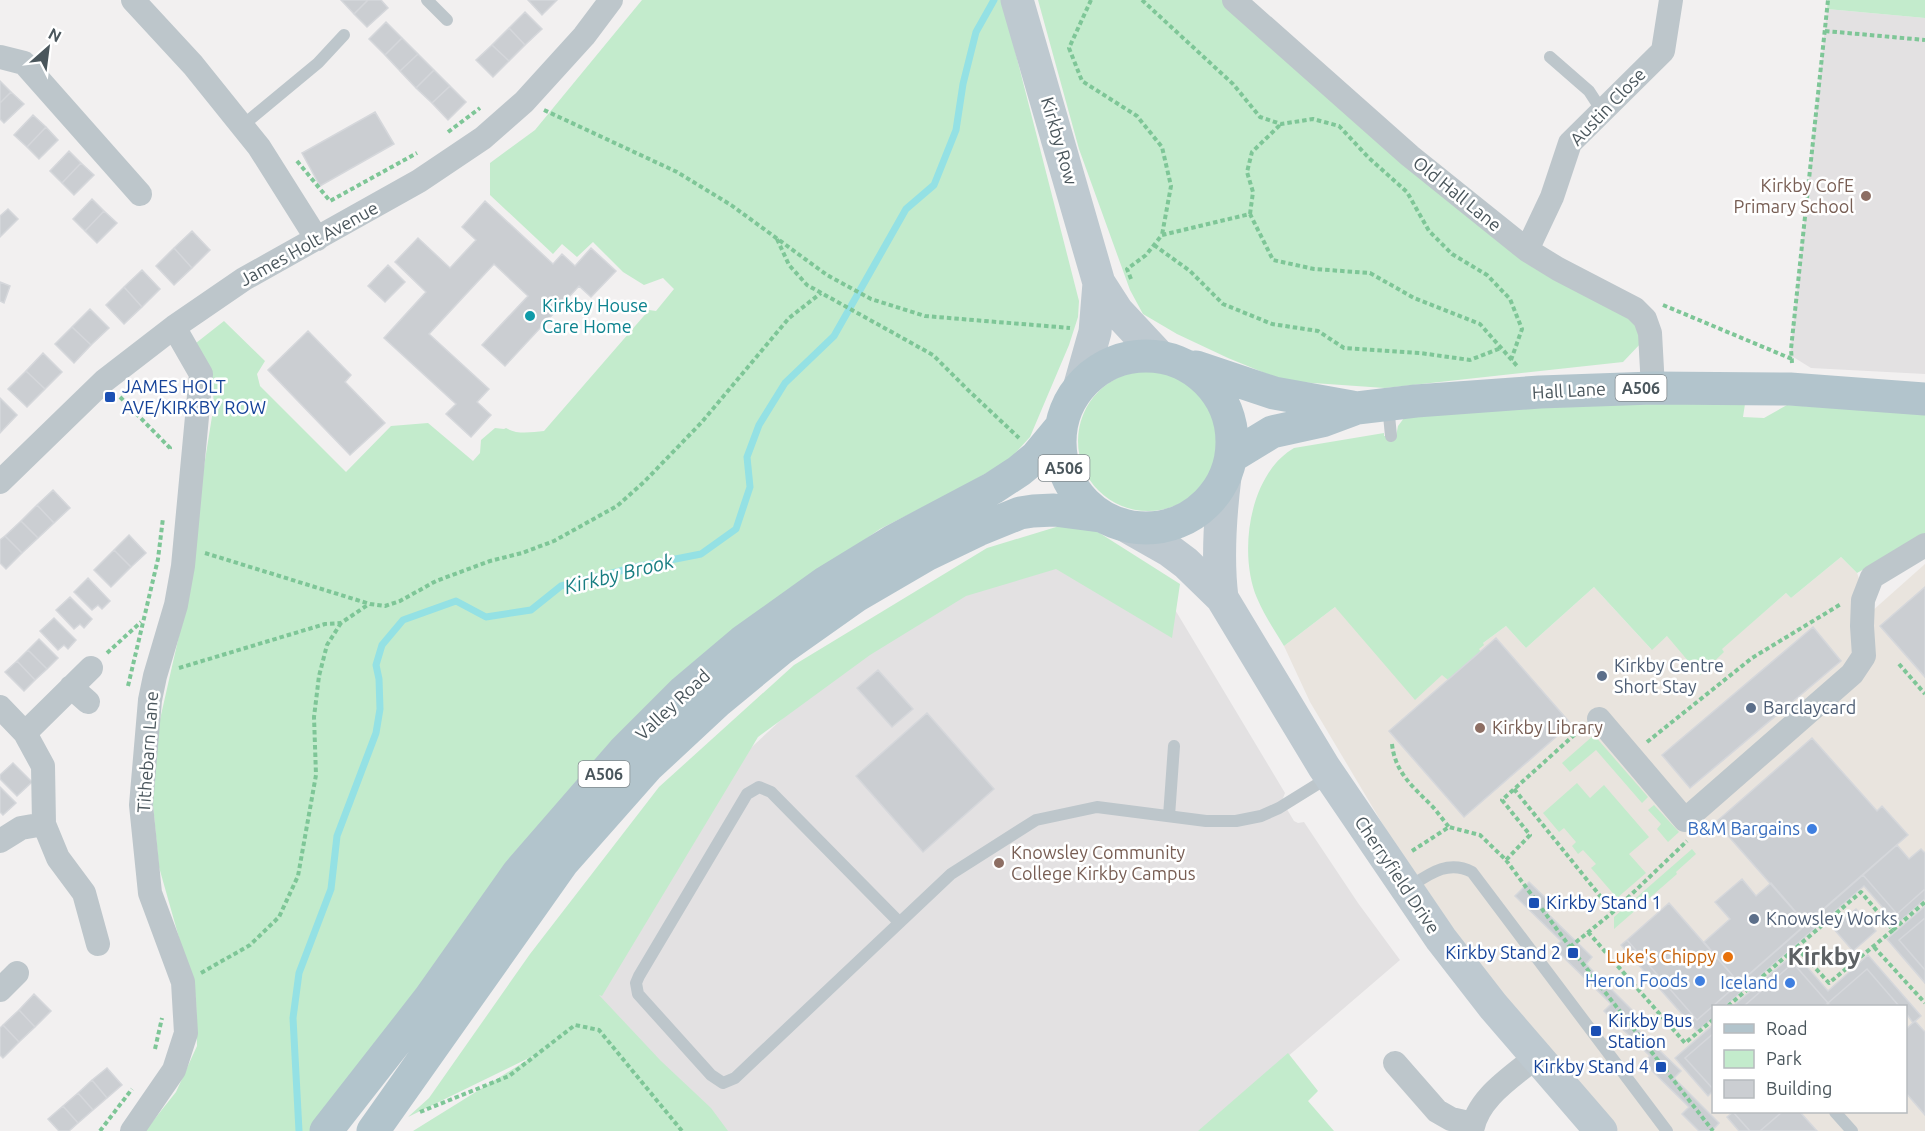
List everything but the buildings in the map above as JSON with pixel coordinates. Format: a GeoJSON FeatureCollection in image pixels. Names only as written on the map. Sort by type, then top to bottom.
{"type":"FeatureCollection","features":[{"type":"Feature","properties":{"kind":"main road","name":"A506"},"geometry":{"type":"LineString","coordinates":[[1171,360],[1130,356],[1102,366],[1080,385],[1067,405],[1060,428],[1060,454],[1067,478],[1081,499],[1113,521],[1156,528],[1185,519],[1209,502],[1228,467]]}},
{"type":"Feature","properties":{"kind":"main road","name":"Hall Lane"},"geometry":{"type":"LineString","coordinates":[[1171,360],[1274,393],[1372,406]]}},
{"type":"Feature","properties":{"kind":"main road"},"geometry":{"type":"LineString","coordinates":[[1171,360],[1202,376],[1217,392],[1228,412],[1232,434],[1228,467]]}},
{"type":"Feature","properties":{"kind":"main road","name":"Hall Lane"},"geometry":{"type":"LineString","coordinates":[[1228,467],[1272,432],[1322,421],[1372,406],[1540,392],[1653,387],[1791,374],[1925,399]]}},
{"type":"Feature","properties":{"kind":"main road","name":"Valley Road"},"geometry":{"type":"LineString","coordinates":[[328,1128],[429,999],[518,873],[623,752],[684,691],[742,642],[826,582],[893,541],[993,488],[1019,471],[1036,457],[1060,428]]}},
{"type":"Feature","properties":{"kind":"main road","name":"Valley Road"},"geometry":{"type":"LineString","coordinates":[[373,1131],[563,862],[647,767],[718,701],[781,648],[856,596],[928,554],[1020,513],[1054,510],[1113,521]]}},
{"type":"Feature","properties":{"kind":"street"},"geometry":{"type":"LineString","coordinates":[[134,0],[193,65],[243,126],[259,147],[317,239]]}},
{"type":"Feature","properties":{"kind":"street","name":"James Holt Avenue"},"geometry":{"type":"LineString","coordinates":[[0,482],[104,381],[174,327],[244,279],[419,181],[483,138],[524,102],[584,36],[611,0]]}},
{"type":"Feature","properties":{"kind":"street","name":"Kirkby Row"},"geometry":{"type":"LineString","coordinates":[[1017,0],[1099,283],[1117,311],[1171,360]]}},
{"type":"Feature","properties":{"kind":"street","name":"Old Hall Lane"},"geometry":{"type":"LineString","coordinates":[[1234,0],[1410,156],[1527,250],[1558,269],[1623,301],[1645,319],[1650,333],[1653,387]]}},
{"type":"Feature","properties":{"kind":"street","name":"Austin Close"},"geometry":{"type":"LineString","coordinates":[[1527,250],[1552,197],[1570,143],[1663,51],[1671,0]]}},
{"type":"Feature","properties":{"kind":"street"},"geometry":{"type":"LineString","coordinates":[[0,57],[24,63],[140,194]]}},
{"type":"Feature","properties":{"kind":"street","name":"Kirkby Row"},"geometry":{"type":"LineString","coordinates":[[1080,385],[1095,332],[1099,283]]}},
{"type":"Feature","properties":{"kind":"street","name":"Tithebarn Lane"},"geometry":{"type":"LineString","coordinates":[[132,1131],[174,1070],[186,1033],[183,982],[150,892],[141,805],[150,700],[176,605],[185,547],[201,374],[174,327]]}},
{"type":"Feature","properties":{"kind":"street","name":"Cherryfield Drive"},"geometry":{"type":"LineString","coordinates":[[1222,598],[1219,566],[1221,509],[1228,467]]}},
{"type":"Feature","properties":{"kind":"street","name":"Cherryfield Drive"},"geometry":{"type":"LineString","coordinates":[[1113,521],[1161,546],[1186,563],[1222,598],[1330,776],[1407,889],[1474,981],[1601,1131]]}},
{"type":"Feature","properties":{"kind":"street"},"geometry":{"type":"LineString","coordinates":[[1594,721],[1630,756],[1685,820],[1852,674],[1864,656],[1863,600],[1872,577],[1925,545]]}},
{"type":"Feature","properties":{"kind":"street"},"geometry":{"type":"LineString","coordinates":[[25,733],[80,695],[91,668]]}},
{"type":"Feature","properties":{"kind":"street"},"geometry":{"type":"LineString","coordinates":[[0,707],[25,733],[43,766],[44,824],[57,858],[84,894],[98,944]]}},
{"type":"Feature","properties":{"kind":"street"},"geometry":{"type":"LineString","coordinates":[[0,841],[21,828],[44,824]]}},
{"type":"Feature","properties":{"kind":"street"},"geometry":{"type":"LineString","coordinates":[[0,990],[17,973]]}},
{"type":"Feature","properties":{"kind":"street"},"geometry":{"type":"LineString","coordinates":[[1395,1063],[1437,1111],[1472,1128],[1479,1108],[1536,1057]]}},
{"type":"Feature","properties":{"kind":"lane"},"geometry":{"type":"LineString","coordinates":[[427,0],[447,20]]}},
{"type":"Feature","properties":{"kind":"lane"},"geometry":{"type":"LineString","coordinates":[[243,126],[318,63],[344,35]]}},
{"type":"Feature","properties":{"kind":"lane"},"geometry":{"type":"LineString","coordinates":[[1550,57],[1589,91],[1602,111]]}},
{"type":"Feature","properties":{"kind":"lane"},"geometry":{"type":"LineString","coordinates":[[1372,406],[1391,436]]}},
{"type":"Feature","properties":{"kind":"lane"},"geometry":{"type":"LineString","coordinates":[[1168,816],[1174,746]]}},
{"type":"Feature","properties":{"kind":"lane"},"geometry":{"type":"LineString","coordinates":[[899,922],[771,792],[759,787],[747,794],[662,937],[636,983],[638,994],[711,1075],[723,1083],[735,1078],[951,873],[1036,820],[1097,807],[1206,821],[1236,821],[1261,816],[1297,798],[1330,776]]}},
{"type":"Feature","properties":{"kind":"lane"},"geometry":{"type":"LineString","coordinates":[[1407,889],[1445,867],[1456,866],[1472,872],[1667,1131]]}},
{"type":"Feature","properties":{"kind":"lane"},"geometry":{"type":"LineString","coordinates":[[1836,1113],[1852,1131]]}},
{"type":"Feature","properties":{"kind":"path"},"geometry":{"type":"LineString","coordinates":[[1091,0],[1069,48],[1082,81],[1137,116],[1162,147],[1171,186],[1162,235],[1146,255],[1127,269],[1131,280]]}},
{"type":"Feature","properties":{"kind":"path"},"geometry":{"type":"LineString","coordinates":[[1142,0],[1233,84],[1260,117],[1281,124],[1313,119],[1338,126],[1368,158],[1407,192],[1429,231],[1452,254],[1487,275],[1510,299],[1522,329],[1511,360]]}},
{"type":"Feature","properties":{"kind":"path"},"geometry":{"type":"LineString","coordinates":[[1662,305],[1791,374],[1791,349],[1828,0]]}},
{"type":"Feature","properties":{"kind":"path"},"geometry":{"type":"LineString","coordinates":[[1825,31],[1925,40]]}},
{"type":"Feature","properties":{"kind":"path"},"geometry":{"type":"LineString","coordinates":[[524,102],[677,172],[731,206],[827,275],[872,299],[925,316],[1071,328]]}},
{"type":"Feature","properties":{"kind":"path"},"geometry":{"type":"LineString","coordinates":[[447,132],[485,105]]}},
{"type":"Feature","properties":{"kind":"path"},"geometry":{"type":"LineString","coordinates":[[1281,124],[1252,152],[1247,172],[1253,192],[1250,214],[1273,260],[1314,268],[1370,273],[1414,298],[1480,324],[1540,392]]}},
{"type":"Feature","properties":{"kind":"path"},"geometry":{"type":"LineString","coordinates":[[295,159],[330,201],[419,152]]}},
{"type":"Feature","properties":{"kind":"path"},"geometry":{"type":"LineString","coordinates":[[1162,235],[1250,214]]}},
{"type":"Feature","properties":{"kind":"path"},"geometry":{"type":"LineString","coordinates":[[776,238],[789,265],[807,285],[933,355],[1023,441]]}},
{"type":"Feature","properties":{"kind":"path"},"geometry":{"type":"LineString","coordinates":[[1154,245],[1190,271],[1223,304],[1272,324],[1318,331],[1344,348],[1420,353],[1470,360],[1501,348]]}},
{"type":"Feature","properties":{"kind":"path"},"geometry":{"type":"LineString","coordinates":[[185,547],[370,604],[385,606],[400,601],[436,581],[554,541],[617,506],[644,482],[701,423],[789,318],[821,293]]}},
{"type":"Feature","properties":{"kind":"path"},"geometry":{"type":"LineString","coordinates":[[1630,756],[1752,658],[1867,588]]}},
{"type":"Feature","properties":{"kind":"path"},"geometry":{"type":"LineString","coordinates":[[183,982],[250,945],[279,917],[298,876],[316,776],[314,717],[319,676],[327,645],[341,623],[370,604]]}},
{"type":"Feature","properties":{"kind":"path"},"geometry":{"type":"LineString","coordinates":[[91,668],[143,620],[153,622]]}},
{"type":"Feature","properties":{"kind":"path"},"geometry":{"type":"LineString","coordinates":[[155,676],[325,624],[341,623]]}},
{"type":"Feature","properties":{"kind":"path"},"geometry":{"type":"LineString","coordinates":[[1899,664],[1925,694]]}},
{"type":"Feature","properties":{"kind":"path"},"geometry":{"type":"LineString","coordinates":[[1506,860],[1530,835],[1502,800],[1594,721]]}},
{"type":"Feature","properties":{"kind":"path"},"geometry":{"type":"LineString","coordinates":[[1392,744],[1394,757],[1401,772],[1412,788],[1432,806],[1449,827],[1480,836],[1506,860],[1570,947],[1713,1131]]}},
{"type":"Feature","properties":{"kind":"path"},"geometry":{"type":"LineString","coordinates":[[1514,789],[1613,912]]}},
{"type":"Feature","properties":{"kind":"path"},"geometry":{"type":"LineString","coordinates":[[1570,947],[1613,912],[1696,832],[1685,820]]}},
{"type":"Feature","properties":{"kind":"path"},"geometry":{"type":"LineString","coordinates":[[1406,854],[1449,827]]}},
{"type":"Feature","properties":{"kind":"path"},"geometry":{"type":"LineString","coordinates":[[1729,1005],[1861,892],[1893,930]]}},
{"type":"Feature","properties":{"kind":"path"},"geometry":{"type":"LineString","coordinates":[[1797,948],[1828,983],[1874,947],[1925,902]]}},
{"type":"Feature","properties":{"kind":"path"},"geometry":{"type":"LineString","coordinates":[[1588,932],[1685,1043],[1712,1020]]}},
{"type":"Feature","properties":{"kind":"path"},"geometry":{"type":"LineString","coordinates":[[1874,947],[1925,1003]]}},
{"type":"Feature","properties":{"kind":"path"},"geometry":{"type":"LineString","coordinates":[[154,1057],[163,1014]]}},
{"type":"Feature","properties":{"kind":"path"},"geometry":{"type":"LineString","coordinates":[[418,1113],[510,1076],[575,1025],[599,1030],[682,1131]]}},
{"type":"Feature","properties":{"kind":"path"},"geometry":{"type":"LineString","coordinates":[[100,1131],[138,1082]]}},
{"type":"Feature","properties":{"kind":"shaded area","name":"Kirkby CofE Primary School"},"geometry":{"type":"Polygon","coordinates":[[[1827,9],[1925,18],[1925,374],[1811,368],[1790,355],[1827,9]]]}},
{"type":"Feature","properties":{"kind":"shaded area","name":"Knowsley Community College Kirkby Campus"},"geometry":{"type":"Polygon","coordinates":[[[1042,553],[1171,603],[1285,793],[1282,801],[1294,821],[1304,822],[1358,903],[1400,960],[1201,1131],[689,1131],[582,1012],[713,783],[808,695],[879,640],[1042,553]]]}},
{"type":"Feature","properties":{"kind":"shaded area"},"geometry":{"type":"Polygon","coordinates":[[[1841,557],[1857,573],[1871,612],[1925,564],[1925,1131],[1618,1131],[1557,1061],[1467,948],[1404,860],[1310,702],[1284,646],[1335,607],[1443,674],[1448,680],[1483,643],[1506,626],[1526,648],[1594,587],[1651,649],[1667,636],[1724,652],[1721,649],[1786,593],[1791,598],[1841,557]]]}},
{"type":"Feature","properties":{"kind":"green space"},"geometry":{"type":"Polygon","coordinates":[[[642,0],[1002,0],[1079,301],[1078,317],[1069,345],[1030,437],[1009,460],[957,490],[880,529],[787,594],[314,1131],[145,1131],[176,1092],[197,1046],[196,998],[159,867],[153,805],[154,746],[190,587],[201,485],[214,404],[211,373],[196,343],[224,321],[265,361],[257,374],[260,386],[346,472],[391,426],[428,423],[473,461],[480,453],[481,440],[495,428],[520,432],[544,431],[649,310],[656,311],[674,289],[663,278],[644,285],[623,272],[593,242],[577,257],[562,244],[553,254],[490,195],[490,163],[535,130],[642,0]]]}},
{"type":"Feature","properties":{"kind":"green space"},"geometry":{"type":"Polygon","coordinates":[[[1038,0],[1226,0],[1524,255],[1636,319],[1642,342],[1623,362],[1385,388],[1284,381],[1177,334],[1143,314],[1130,290],[1079,149],[1038,0]]]}},
{"type":"Feature","properties":{"kind":"green space"},"geometry":{"type":"Polygon","coordinates":[[[1828,0],[1925,0],[1925,18],[1827,9],[1828,0]]]}},
{"type":"Feature","properties":{"kind":"green space"},"geometry":{"type":"Polygon","coordinates":[[[1148,371],[1175,377],[1187,383],[1197,392],[1206,402],[1212,414],[1218,441],[1212,468],[1206,480],[1197,490],[1187,499],[1175,505],[1148,511],[1121,505],[1109,499],[1099,490],[1090,480],[1084,468],[1078,441],[1084,414],[1090,402],[1099,392],[1109,383],[1121,377],[1148,371]]]}},
{"type":"Feature","properties":{"kind":"green space"},"geometry":{"type":"Polygon","coordinates":[[[1745,404],[1743,417],[1764,418],[1787,405],[1925,414],[1925,536],[1857,573],[1841,557],[1791,598],[1786,593],[1722,649],[1724,652],[1700,675],[1667,636],[1652,650],[1594,587],[1526,648],[1506,626],[1483,643],[1484,645],[1479,649],[1481,652],[1448,680],[1442,675],[1415,700],[1335,607],[1284,646],[1263,611],[1251,580],[1248,559],[1248,538],[1252,516],[1267,476],[1279,460],[1294,448],[1384,433],[1384,436],[1396,436],[1398,426],[1404,418],[1541,406],[1745,404]]]}},
{"type":"Feature","properties":{"kind":"green space"},"geometry":{"type":"Polygon","coordinates":[[[1079,520],[1180,584],[1172,638],[1056,569],[966,596],[870,655],[758,737],[602,996],[599,995],[661,1061],[711,1108],[728,1131],[413,1131],[537,1054],[408,1117],[429,1098],[530,954],[659,787],[794,665],[987,548],[1079,520]]]}},
{"type":"Feature","properties":{"kind":"green space"},"geometry":{"type":"Polygon","coordinates":[[[1594,735],[1648,797],[1642,803],[1596,750],[1570,772],[1562,763],[1594,735]]]}},
{"type":"Feature","properties":{"kind":"green space"},"geometry":{"type":"Polygon","coordinates":[[[1577,783],[1590,798],[1604,785],[1649,837],[1629,854],[1646,873],[1617,898],[1591,868],[1596,864],[1583,850],[1578,854],[1572,846],[1576,842],[1564,828],[1559,832],[1543,813],[1577,783]]]}},
{"type":"Feature","properties":{"kind":"green space"},"geometry":{"type":"Polygon","coordinates":[[[1654,805],[1679,832],[1668,842],[1657,829],[1661,824],[1648,810],[1654,805]]]}},
{"type":"Feature","properties":{"kind":"green space"},"geometry":{"type":"Polygon","coordinates":[[[1692,849],[1696,854],[1676,872],[1677,874],[1614,929],[1614,917],[1692,849]]]}},
{"type":"Feature","properties":{"kind":"green space"},"geometry":{"type":"Polygon","coordinates":[[[1288,1053],[1318,1091],[1308,1101],[1334,1131],[1198,1131],[1288,1053]]]}},
{"type":"Feature","properties":{"kind":"waterway","name":"Kirkby Brook"},"geometry":{"type":"LineString","coordinates":[[299,1131],[293,1018],[299,973],[331,889],[337,836],[376,733],[380,709],[376,665],[382,645],[403,620],[456,601],[486,617],[531,610],[561,586],[640,566],[701,554],[736,529],[750,487],[747,457],[759,425],[785,383],[834,336],[906,209],[934,185],[956,130],[963,84],[976,32],[994,0]]}},
{"type":"Feature","properties":{"kind":"place","name":"Kirkby CofE Primary School"},"geometry":{"type":"Point","coordinates":[1866,196]}},
{"type":"Feature","properties":{"kind":"place","name":"Kirkby House Care Home"},"geometry":{"type":"Point","coordinates":[530,316]}},
{"type":"Feature","properties":{"kind":"place","name":"JAMES HOLT AVE/KIRKBY ROW"},"geometry":{"type":"Point","coordinates":[110,397]}},
{"type":"Feature","properties":{"kind":"place","name":"Kirkby Centre Short Stay"},"geometry":{"type":"Point","coordinates":[1602,676]}},
{"type":"Feature","properties":{"kind":"place","name":"Barclaycard"},"geometry":{"type":"Point","coordinates":[1751,708]}},
{"type":"Feature","properties":{"kind":"place","name":"Kirkby Library"},"geometry":{"type":"Point","coordinates":[1480,728]}},
{"type":"Feature","properties":{"kind":"place","name":"B&M Bargains"},"geometry":{"type":"Point","coordinates":[1812,829]}},
{"type":"Feature","properties":{"kind":"place","name":"Knowsley Community College Kirkby Campus"},"geometry":{"type":"Point","coordinates":[999,863]}},
{"type":"Feature","properties":{"kind":"place","name":"Kirkby Stand 1"},"geometry":{"type":"Point","coordinates":[1534,903]}},
{"type":"Feature","properties":{"kind":"place","name":"Knowsley Works"},"geometry":{"type":"Point","coordinates":[1754,919]}},
{"type":"Feature","properties":{"kind":"place","name":"Kirkby Stand 2"},"geometry":{"type":"Point","coordinates":[1573,953]}},
{"type":"Feature","properties":{"kind":"place","name":"Luke's Chippy"},"geometry":{"type":"Point","coordinates":[1728,957]}},
{"type":"Feature","properties":{"kind":"place","name":"Heron Foods"},"geometry":{"type":"Point","coordinates":[1700,981]}},
{"type":"Feature","properties":{"kind":"place","name":"Iceland"},"geometry":{"type":"Point","coordinates":[1790,983]}},
{"type":"Feature","properties":{"kind":"place","name":"Kirkby Bus Station"},"geometry":{"type":"Point","coordinates":[1596,1031]}},
{"type":"Feature","properties":{"kind":"place","name":"Kirkby Stand 4"},"geometry":{"type":"Point","coordinates":[1661,1067]}},
{"type":"Feature","properties":{"kind":"district","name":"Kirkby"},"geometry":{"type":"Point","coordinates":[1824,957]}}]}
